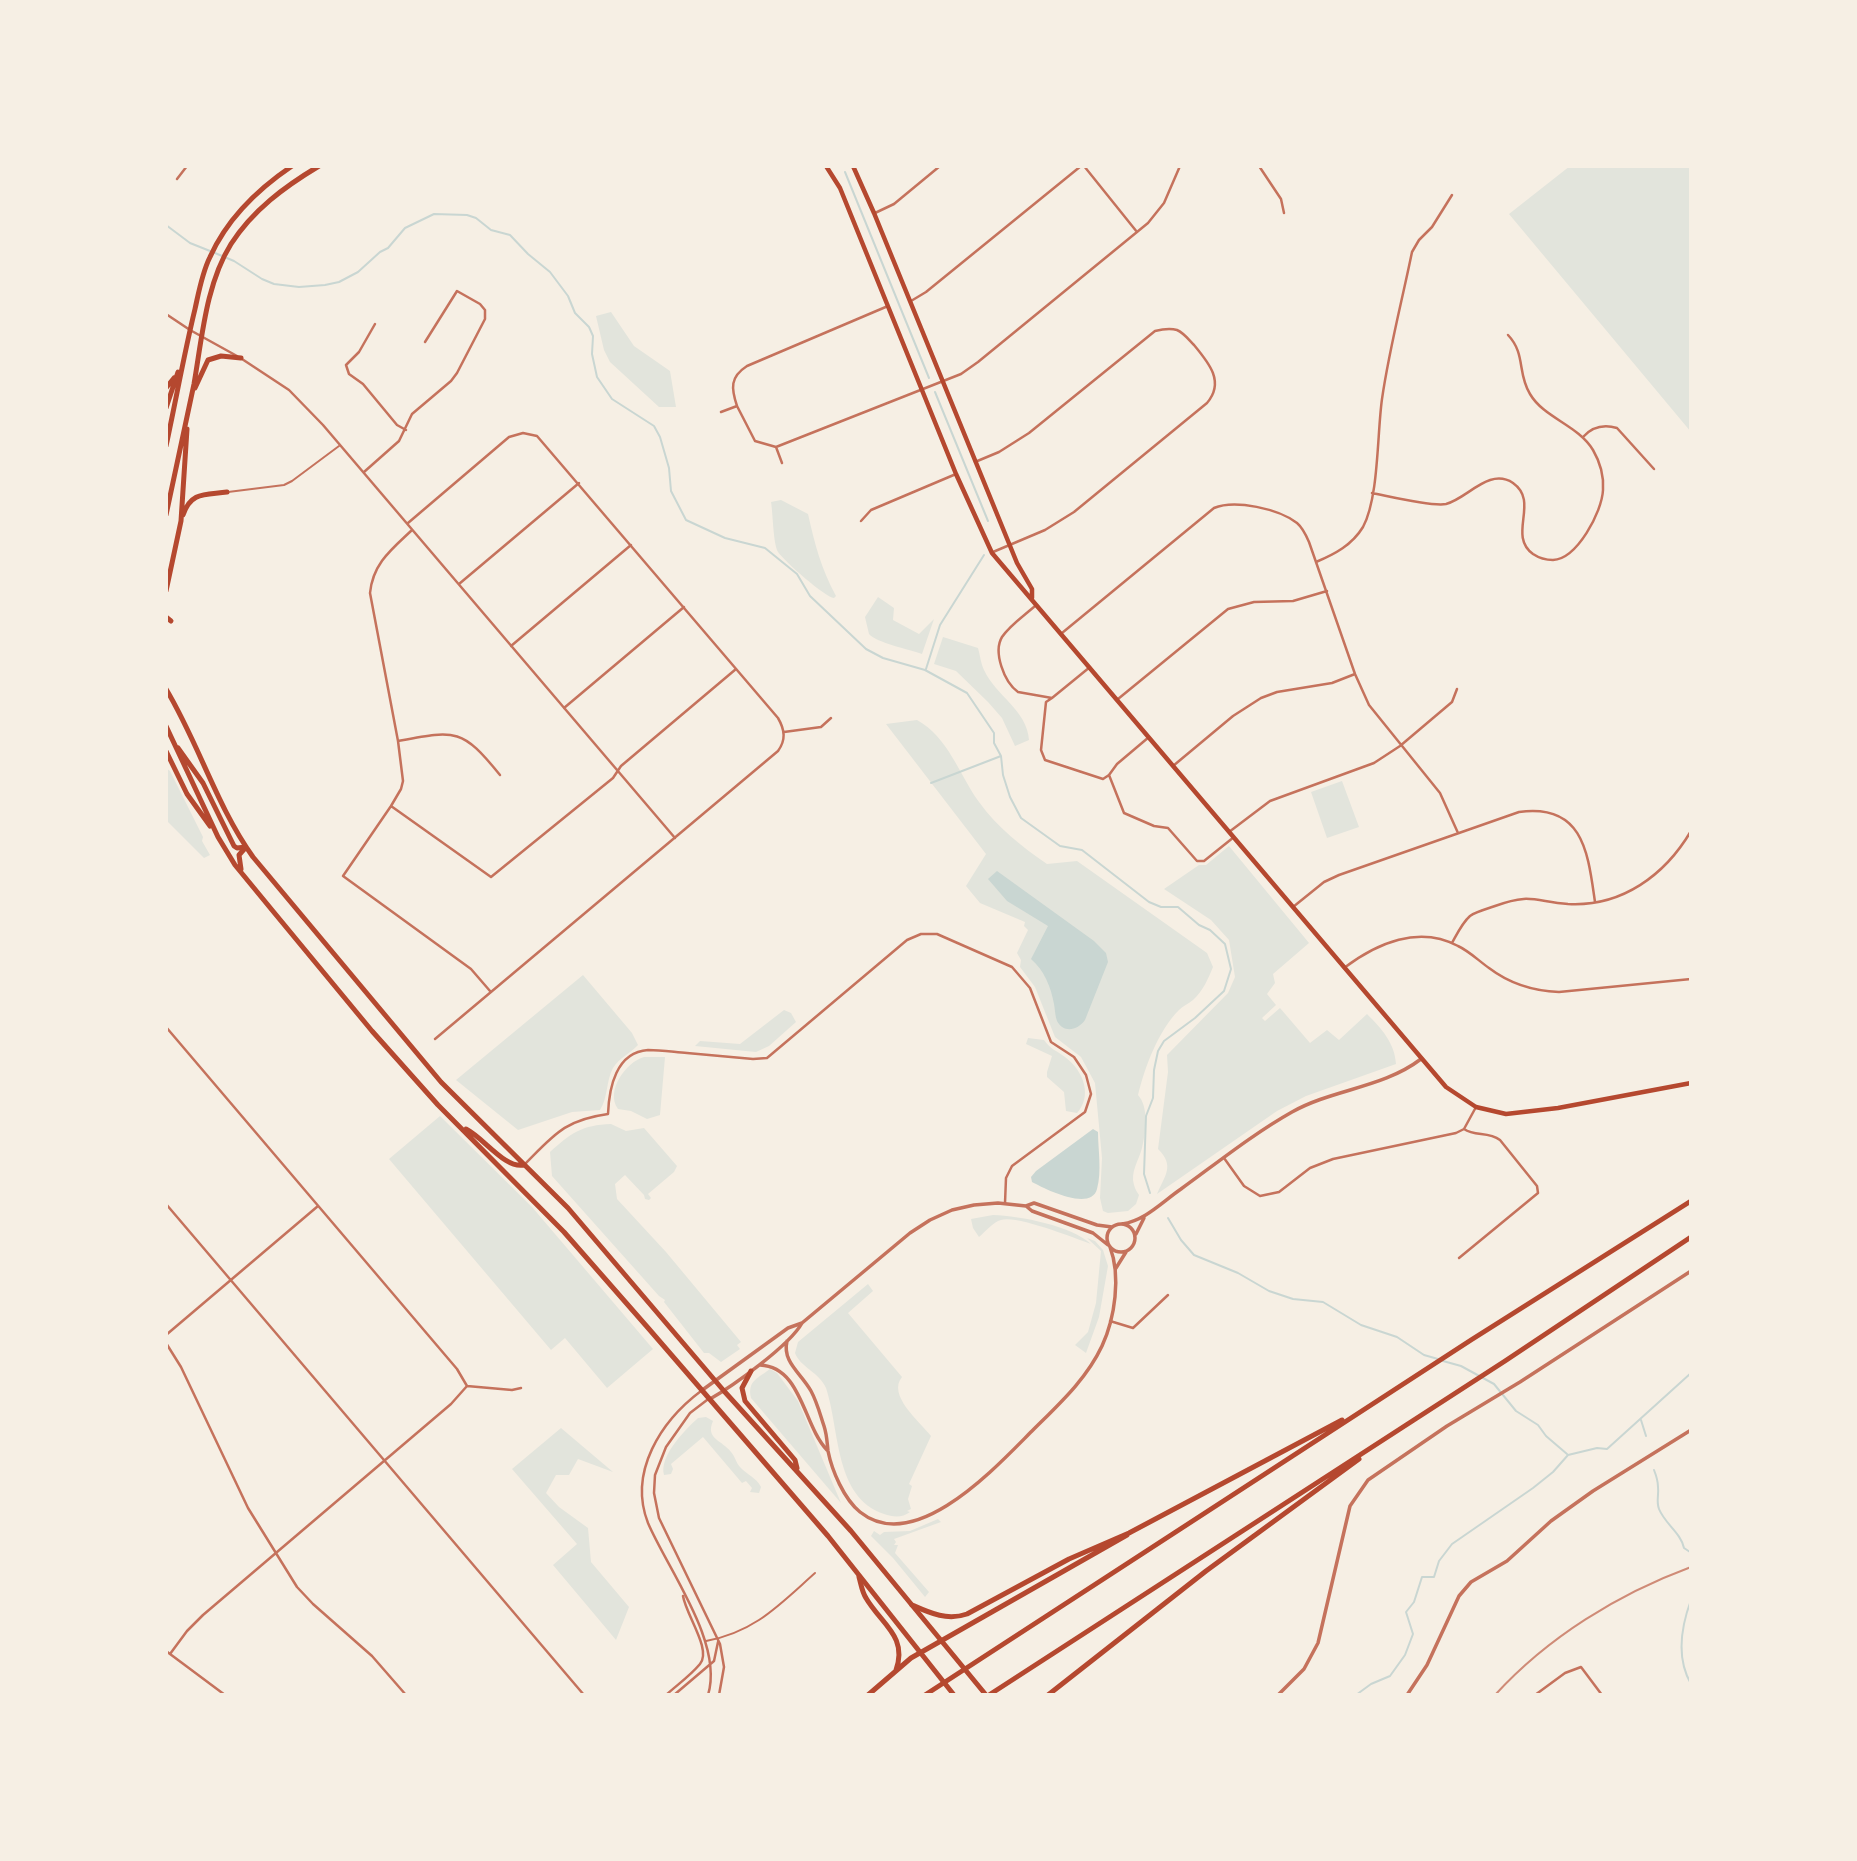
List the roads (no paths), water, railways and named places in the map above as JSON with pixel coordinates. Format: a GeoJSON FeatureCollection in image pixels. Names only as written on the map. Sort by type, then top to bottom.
{"type":"FeatureCollection","features":[{"type":"Feature","properties":{"kind":"highway"},"geometry":{"type":"LineString","coordinates":[[166,446],[184,356],[209,257],[231,221],[258,192],[292,166]]}},
{"type":"Feature","properties":{"kind":"highway"},"geometry":{"type":"LineString","coordinates":[[181,521],[189,404],[219,269],[231,245],[269,200],[318,166]]}},
{"type":"Feature","properties":{"kind":"highway"},"geometry":{"type":"LineString","coordinates":[[166,408],[184,356]]}},
{"type":"Feature","properties":{"kind":"highway"},"geometry":{"type":"LineString","coordinates":[[189,404],[208,360],[222,356],[241,358]]}},
{"type":"Feature","properties":{"kind":"highway"},"geometry":{"type":"LineString","coordinates":[[166,387],[180,366]]}},
{"type":"Feature","properties":{"kind":"highway"},"geometry":{"type":"LineString","coordinates":[[166,515],[188,412]]}},
{"type":"Feature","properties":{"kind":"highway"},"geometry":{"type":"LineString","coordinates":[[166,591],[181,521],[188,502],[195,497],[227,492]]}},
{"type":"Feature","properties":{"kind":"highway"},"geometry":{"type":"LineString","coordinates":[[166,689],[227,818],[246,847],[433,1073],[568,1208],[724,1391],[798,1471],[987,1695],[1506,1360],[1691,1237]]}},
{"type":"Feature","properties":{"kind":"highway"},"geometry":{"type":"LineString","coordinates":[[166,726],[218,837]]}},
{"type":"Feature","properties":{"kind":"highway"},"geometry":{"type":"LineString","coordinates":[[174,743],[203,783],[234,846],[246,847]]}},
{"type":"Feature","properties":{"kind":"highway"},"geometry":{"type":"LineString","coordinates":[[166,751],[187,794],[242,873],[372,1031],[438,1105],[564,1232],[828,1536],[954,1695]]}},
{"type":"Feature","properties":{"kind":"highway"},"geometry":{"type":"LineString","coordinates":[[242,873],[239,855],[246,847]]}},
{"type":"Feature","properties":{"kind":"highway"},"geometry":{"type":"LineString","coordinates":[[460,1127],[474,1133],[510,1164],[524,1165]]}},
{"type":"Feature","properties":{"kind":"highway"},"geometry":{"type":"LineString","coordinates":[[925,1695],[1360,1411],[1691,1201]]}},
{"type":"Feature","properties":{"kind":"highway"},"geometry":{"type":"LineString","coordinates":[[751,1371],[742,1388],[745,1401],[795,1460],[798,1471]]}},
{"type":"Feature","properties":{"kind":"highway"},"geometry":{"type":"LineString","coordinates":[[912,1605],[943,1616],[963,1616],[1069,1559],[1129,1533],[1360,1411]]}},
{"type":"Feature","properties":{"kind":"highway"},"geometry":{"type":"LineString","coordinates":[[1048,1695],[1206,1571],[1386,1438]]}},
{"type":"Feature","properties":{"kind":"highway"},"geometry":{"type":"LineString","coordinates":[[868,1695],[920,1653],[1129,1533]]}},
{"type":"Feature","properties":{"kind":"highway"},"geometry":{"type":"LineString","coordinates":[[859,1577],[864,1596],[899,1643],[900,1657],[896,1671]]}},
{"type":"Feature","properties":{"kind":"main road"},"geometry":{"type":"LineString","coordinates":[[826,166],[840,188],[956,474],[992,553],[1446,1087],[1475,1107],[1506,1114],[1558,1108],[1691,1083]]}},
{"type":"Feature","properties":{"kind":"main road"},"geometry":{"type":"LineString","coordinates":[[853,166],[1017,563],[1032,589],[1032,598]]}},
{"type":"Feature","properties":{"kind":"street"},"geometry":{"type":"LineString","coordinates":[[177,179],[187,166]]}},
{"type":"Feature","properties":{"kind":"street"},"geometry":{"type":"LineString","coordinates":[[874,213],[894,204],[940,166]]}},
{"type":"Feature","properties":{"kind":"street"},"geometry":{"type":"LineString","coordinates":[[910,301],[926,292],[1082,166],[1137,232]]}},
{"type":"Feature","properties":{"kind":"street"},"geometry":{"type":"LineString","coordinates":[[888,306],[738,372],[732,390],[755,442],[776,447],[943,382],[978,362],[1159,211],[1180,166]]}},
{"type":"Feature","properties":{"kind":"street"},"geometry":{"type":"LineString","coordinates":[[1259,166],[1280,199],[1284,214]]}},
{"type":"Feature","properties":{"kind":"street"},"geometry":{"type":"LineString","coordinates":[[1316,562],[1339,552],[1352,541],[1366,521],[1372,494],[1382,398],[1412,252],[1452,195]]}},
{"type":"Feature","properties":{"kind":"street"},"geometry":{"type":"LineString","coordinates":[[364,472],[399,441],[412,414],[457,373],[485,319],[485,310],[457,291],[425,342]]}},
{"type":"Feature","properties":{"kind":"street"},"geometry":{"type":"LineString","coordinates":[[166,314],[289,390],[408,523],[675,838]]}},
{"type":"Feature","properties":{"kind":"street"},"geometry":{"type":"LineString","coordinates":[[375,324],[359,352],[346,365],[349,374],[363,384],[397,425],[406,430]]}},
{"type":"Feature","properties":{"kind":"street"},"geometry":{"type":"LineString","coordinates":[[975,462],[999,452],[1029,433],[1155,331],[1170,329],[1181,332],[1215,376],[1215,391],[1207,403],[1074,512],[1045,530],[992,553]]}},
{"type":"Feature","properties":{"kind":"street"},"geometry":{"type":"LineString","coordinates":[[1372,494],[1443,505],[1456,500],[1485,481],[1500,478],[1518,488],[1525,502],[1526,510],[1521,530],[1525,545],[1536,556],[1558,559],[1572,552],[1578,545],[1597,515],[1602,500],[1600,464],[1583,437],[1541,407],[1530,395],[1524,381],[1518,345],[1508,335]]}},
{"type":"Feature","properties":{"kind":"street"},"geometry":{"type":"LineString","coordinates":[[721,412],[737,406]]}},
{"type":"Feature","properties":{"kind":"street"},"geometry":{"type":"LineString","coordinates":[[1583,437],[1588,431],[1601,426],[1617,428],[1654,469]]}},
{"type":"Feature","properties":{"kind":"street"},"geometry":{"type":"LineString","coordinates":[[408,523],[509,437],[523,433],[542,440],[778,718],[784,732],[784,740],[778,751],[435,1039]]}},
{"type":"Feature","properties":{"kind":"street"},"geometry":{"type":"LineString","coordinates":[[776,447],[782,463]]}},
{"type":"Feature","properties":{"kind":"street"},"geometry":{"type":"LineString","coordinates":[[861,521],[871,510],[956,474]]}},
{"type":"Feature","properties":{"kind":"street"},"geometry":{"type":"LineString","coordinates":[[459,584],[579,483]]}},
{"type":"Feature","properties":{"kind":"street"},"geometry":{"type":"LineString","coordinates":[[1062,633],[1208,512],[1221,505],[1243,504],[1297,523],[1305,534],[1355,674],[1373,713],[1440,793],[1458,833]]}},
{"type":"Feature","properties":{"kind":"street"},"geometry":{"type":"LineString","coordinates":[[413,529],[378,565],[373,573],[370,593],[403,781],[391,806],[343,876],[471,969],[490,991]]}},
{"type":"Feature","properties":{"kind":"street"},"geometry":{"type":"LineString","coordinates":[[511,646],[631,545]]}},
{"type":"Feature","properties":{"kind":"street"},"geometry":{"type":"LineString","coordinates":[[1118,699],[1228,610],[1254,602],[1293,601],[1327,591]]}},
{"type":"Feature","properties":{"kind":"street"},"geometry":{"type":"LineString","coordinates":[[1038,604],[1004,634],[1000,642],[1000,662],[1004,676],[1018,692],[1052,698]]}},
{"type":"Feature","properties":{"kind":"street"},"geometry":{"type":"LineString","coordinates":[[564,708],[684,607]]}},
{"type":"Feature","properties":{"kind":"street"},"geometry":{"type":"LineString","coordinates":[[1090,667],[1046,702],[1041,750],[1045,760],[1102,779],[1149,737]]}},
{"type":"Feature","properties":{"kind":"street"},"geometry":{"type":"LineString","coordinates":[[391,806],[491,877],[613,778],[617,771],[736,669]]}},
{"type":"Feature","properties":{"kind":"street"},"geometry":{"type":"LineString","coordinates":[[1173,766],[1233,716],[1261,698],[1277,692],[1320,686],[1355,674]]}},
{"type":"Feature","properties":{"kind":"street"},"geometry":{"type":"LineString","coordinates":[[1229,832],[1270,801],[1374,763],[1400,746],[1452,702],[1457,689]]}},
{"type":"Feature","properties":{"kind":"street"},"geometry":{"type":"LineString","coordinates":[[784,732],[821,727],[831,718]]}},
{"type":"Feature","properties":{"kind":"street"},"geometry":{"type":"LineString","coordinates":[[398,741],[440,733],[455,734],[471,743],[500,775]]}},
{"type":"Feature","properties":{"kind":"street"},"geometry":{"type":"LineString","coordinates":[[1109,775],[1124,813],[1154,826],[1168,828],[1197,861],[1204,862],[1234,837]]}},
{"type":"Feature","properties":{"kind":"street"},"geometry":{"type":"LineString","coordinates":[[1293,907],[1324,882],[1339,875],[1519,812],[1539,811],[1556,815],[1572,826],[1586,847],[1595,902]]}},
{"type":"Feature","properties":{"kind":"street"},"geometry":{"type":"LineString","coordinates":[[1452,943],[1469,916],[1515,899],[1531,898],[1578,904],[1627,893],[1653,878],[1673,858],[1691,831]]}},
{"type":"Feature","properties":{"kind":"street"},"geometry":{"type":"LineString","coordinates":[[524,1165],[570,1124],[608,1114],[613,1081],[620,1066],[631,1056],[651,1051],[767,1058],[909,938],[934,933],[1001,961],[1020,974],[1030,988],[1051,1042],[1077,1061],[1090,1085],[1090,1102],[1083,1115],[1012,1166],[1006,1178],[1004,1203]]}},
{"type":"Feature","properties":{"kind":"street"},"geometry":{"type":"LineString","coordinates":[[1344,968],[1366,952],[1405,938],[1430,936],[1452,943],[1503,977],[1525,987],[1540,990],[1559,992],[1691,979]]}},
{"type":"Feature","properties":{"kind":"street"},"geometry":{"type":"LineString","coordinates":[[166,1027],[457,1369],[467,1386]]}},
{"type":"Feature","properties":{"kind":"street"},"geometry":{"type":"LineString","coordinates":[[1026,1206],[1031,1203],[1038,1204],[1097,1225],[1112,1227],[1144,1218],[1224,1158],[1294,1111],[1324,1098],[1398,1075],[1421,1059]]}},
{"type":"Feature","properties":{"kind":"street"},"geometry":{"type":"LineString","coordinates":[[1224,1158],[1244,1186],[1260,1196],[1279,1192],[1310,1168],[1333,1159],[1455,1133],[1464,1129],[1475,1107]]}},
{"type":"Feature","properties":{"kind":"street"},"geometry":{"type":"LineString","coordinates":[[1460,1258],[1538,1193],[1537,1185],[1500,1140],[1493,1135],[1471,1134],[1464,1129]]}},
{"type":"Feature","properties":{"kind":"street"},"geometry":{"type":"LineString","coordinates":[[719,1695],[724,1667],[718,1640],[662,1524],[653,1493],[655,1475],[666,1447],[690,1413],[751,1371],[802,1323],[930,1220],[969,1206],[1004,1203],[1026,1206],[1032,1211],[1095,1233],[1119,1252],[1126,1251]]}},
{"type":"Feature","properties":{"kind":"street"},"geometry":{"type":"LineString","coordinates":[[166,1204],[584,1695]]}},
{"type":"Feature","properties":{"kind":"street"},"geometry":{"type":"LineString","coordinates":[[166,1335],[318,1206]]}},
{"type":"Feature","properties":{"kind":"street"},"geometry":{"type":"LineString","coordinates":[[758,1364],[775,1367],[790,1384],[803,1403],[820,1442],[828,1451],[845,1495],[860,1512],[888,1524],[918,1519],[969,1491],[986,1478],[1066,1397],[1093,1362],[1105,1339],[1110,1321],[1116,1268],[1134,1243],[1144,1218]]}},
{"type":"Feature","properties":{"kind":"street"},"geometry":{"type":"LineString","coordinates":[[1122,1224],[1132,1229],[1135,1236]]}},
{"type":"Feature","properties":{"kind":"street"},"geometry":{"type":"LineString","coordinates":[[1112,1227],[1107,1236],[1116,1268]]}},
{"type":"Feature","properties":{"kind":"street"},"geometry":{"type":"LineString","coordinates":[[1278,1695],[1304,1669],[1318,1643],[1350,1506],[1368,1480],[1691,1270]]}},
{"type":"Feature","properties":{"kind":"street"},"geometry":{"type":"LineString","coordinates":[[1110,1321],[1133,1328],[1168,1295]]}},
{"type":"Feature","properties":{"kind":"street"},"geometry":{"type":"LineString","coordinates":[[708,1695],[711,1664],[706,1641],[645,1517],[642,1479],[647,1459],[656,1441],[683,1405],[788,1328],[802,1323]]}},
{"type":"Feature","properties":{"kind":"street"},"geometry":{"type":"LineString","coordinates":[[787,1340],[788,1359],[815,1398],[828,1441],[828,1451]]}},
{"type":"Feature","properties":{"kind":"street"},"geometry":{"type":"LineString","coordinates":[[166,1343],[181,1367],[240,1493],[275,1554],[304,1596],[372,1656],[406,1695]]}},
{"type":"Feature","properties":{"kind":"street"},"geometry":{"type":"LineString","coordinates":[[467,1386],[512,1390],[521,1388]]}},
{"type":"Feature","properties":{"kind":"street"},"geometry":{"type":"LineString","coordinates":[[170,1654],[196,1621],[451,1404],[467,1386]]}},
{"type":"Feature","properties":{"kind":"street"},"geometry":{"type":"LineString","coordinates":[[1407,1695],[1427,1665],[1459,1596],[1471,1582],[1515,1556],[1572,1505],[1691,1430]]}},
{"type":"Feature","properties":{"kind":"street"},"geometry":{"type":"LineString","coordinates":[[666,1695],[699,1665],[704,1656],[685,1606],[683,1593]]}},
{"type":"Feature","properties":{"kind":"street"},"geometry":{"type":"LineString","coordinates":[[674,1695],[716,1658],[718,1640]]}},
{"type":"Feature","properties":{"kind":"street"},"geometry":{"type":"LineString","coordinates":[[166,1651],[225,1695]]}},
{"type":"Feature","properties":{"kind":"street"},"geometry":{"type":"LineString","coordinates":[[1535,1695],[1566,1673],[1581,1667],[1602,1695]]}},
{"type":"Feature","properties":{"kind":"lane"},"geometry":{"type":"LineString","coordinates":[[227,492],[284,485],[340,445]]}},
{"type":"Feature","properties":{"kind":"lane"},"geometry":{"type":"LineString","coordinates":[[706,1641],[718,1640],[757,1623],[815,1573]]}},
{"type":"Feature","properties":{"kind":"waterway"},"geometry":{"type":"LineString","coordinates":[[845,172],[929,378]]}},
{"type":"Feature","properties":{"kind":"waterway"},"geometry":{"type":"LineString","coordinates":[[215,253],[274,284],[299,287],[339,282],[358,272],[388,248],[405,228],[434,214],[467,215],[476,218],[491,230],[510,235],[550,272],[568,296],[575,313],[589,327],[593,336],[592,354],[597,377],[612,399],[654,426],[669,468],[671,491],[686,520],[725,538],[765,548],[797,574],[810,596],[866,649],[883,658],[925,670],[967,693],[994,733],[1003,775],[1021,818],[1060,846],[1082,850],[1149,902],[1161,907],[1178,907],[1225,944],[1231,969],[1224,991],[1195,1018],[1164,1041],[1158,1051],[1153,1098],[1146,1116],[1144,1174],[1150,1193]]}},
{"type":"Feature","properties":{"kind":"waterway"},"geometry":{"type":"LineString","coordinates":[[166,225],[190,243],[210,251]]}},
{"type":"Feature","properties":{"kind":"waterway"},"geometry":{"type":"LineString","coordinates":[[935,392],[988,521]]}},
{"type":"Feature","properties":{"kind":"waterway"},"geometry":{"type":"LineString","coordinates":[[926,669],[940,625],[984,555]]}},
{"type":"Feature","properties":{"kind":"waterway"},"geometry":{"type":"LineString","coordinates":[[931,783],[1001,756]]}},
{"type":"Feature","properties":{"kind":"waterway"},"geometry":{"type":"LineString","coordinates":[[1168,1218],[1194,1255],[1238,1273],[1269,1291],[1293,1299],[1323,1302],[1361,1325],[1397,1337],[1424,1355],[1438,1359]]}},
{"type":"Feature","properties":{"kind":"waterway"},"geometry":{"type":"LineString","coordinates":[[1443,1361],[1461,1366],[1494,1384],[1516,1411],[1538,1425],[1546,1436],[1567,1454]]}},
{"type":"Feature","properties":{"kind":"waterway"},"geometry":{"type":"LineString","coordinates":[[1356,1695],[1371,1684],[1390,1676],[1405,1655],[1413,1634],[1406,1612],[1414,1602],[1422,1577],[1434,1577],[1439,1561],[1452,1544],[1533,1488],[1568,1455],[1597,1448],[1607,1449],[1691,1373]]}},
{"type":"Feature","properties":{"kind":"waterway"},"geometry":{"type":"LineString","coordinates":[[1641,1420],[1646,1436]]}},
{"type":"Feature","properties":{"kind":"waterway"},"geometry":{"type":"LineString","coordinates":[[1654,1470],[1658,1483],[1659,1509],[1684,1548],[1690,1552],[1691,1565]]}},
{"type":"Feature","properties":{"kind":"waterway"},"geometry":{"type":"LineString","coordinates":[[1691,1600],[1682,1642],[1683,1664],[1691,1684]]}},
{"type":"Feature","properties":{"kind":"railway"},"geometry":{"type":"LineString","coordinates":[[1495,1695],[1538,1654],[1586,1619],[1637,1590],[1691,1567]]}}]}
